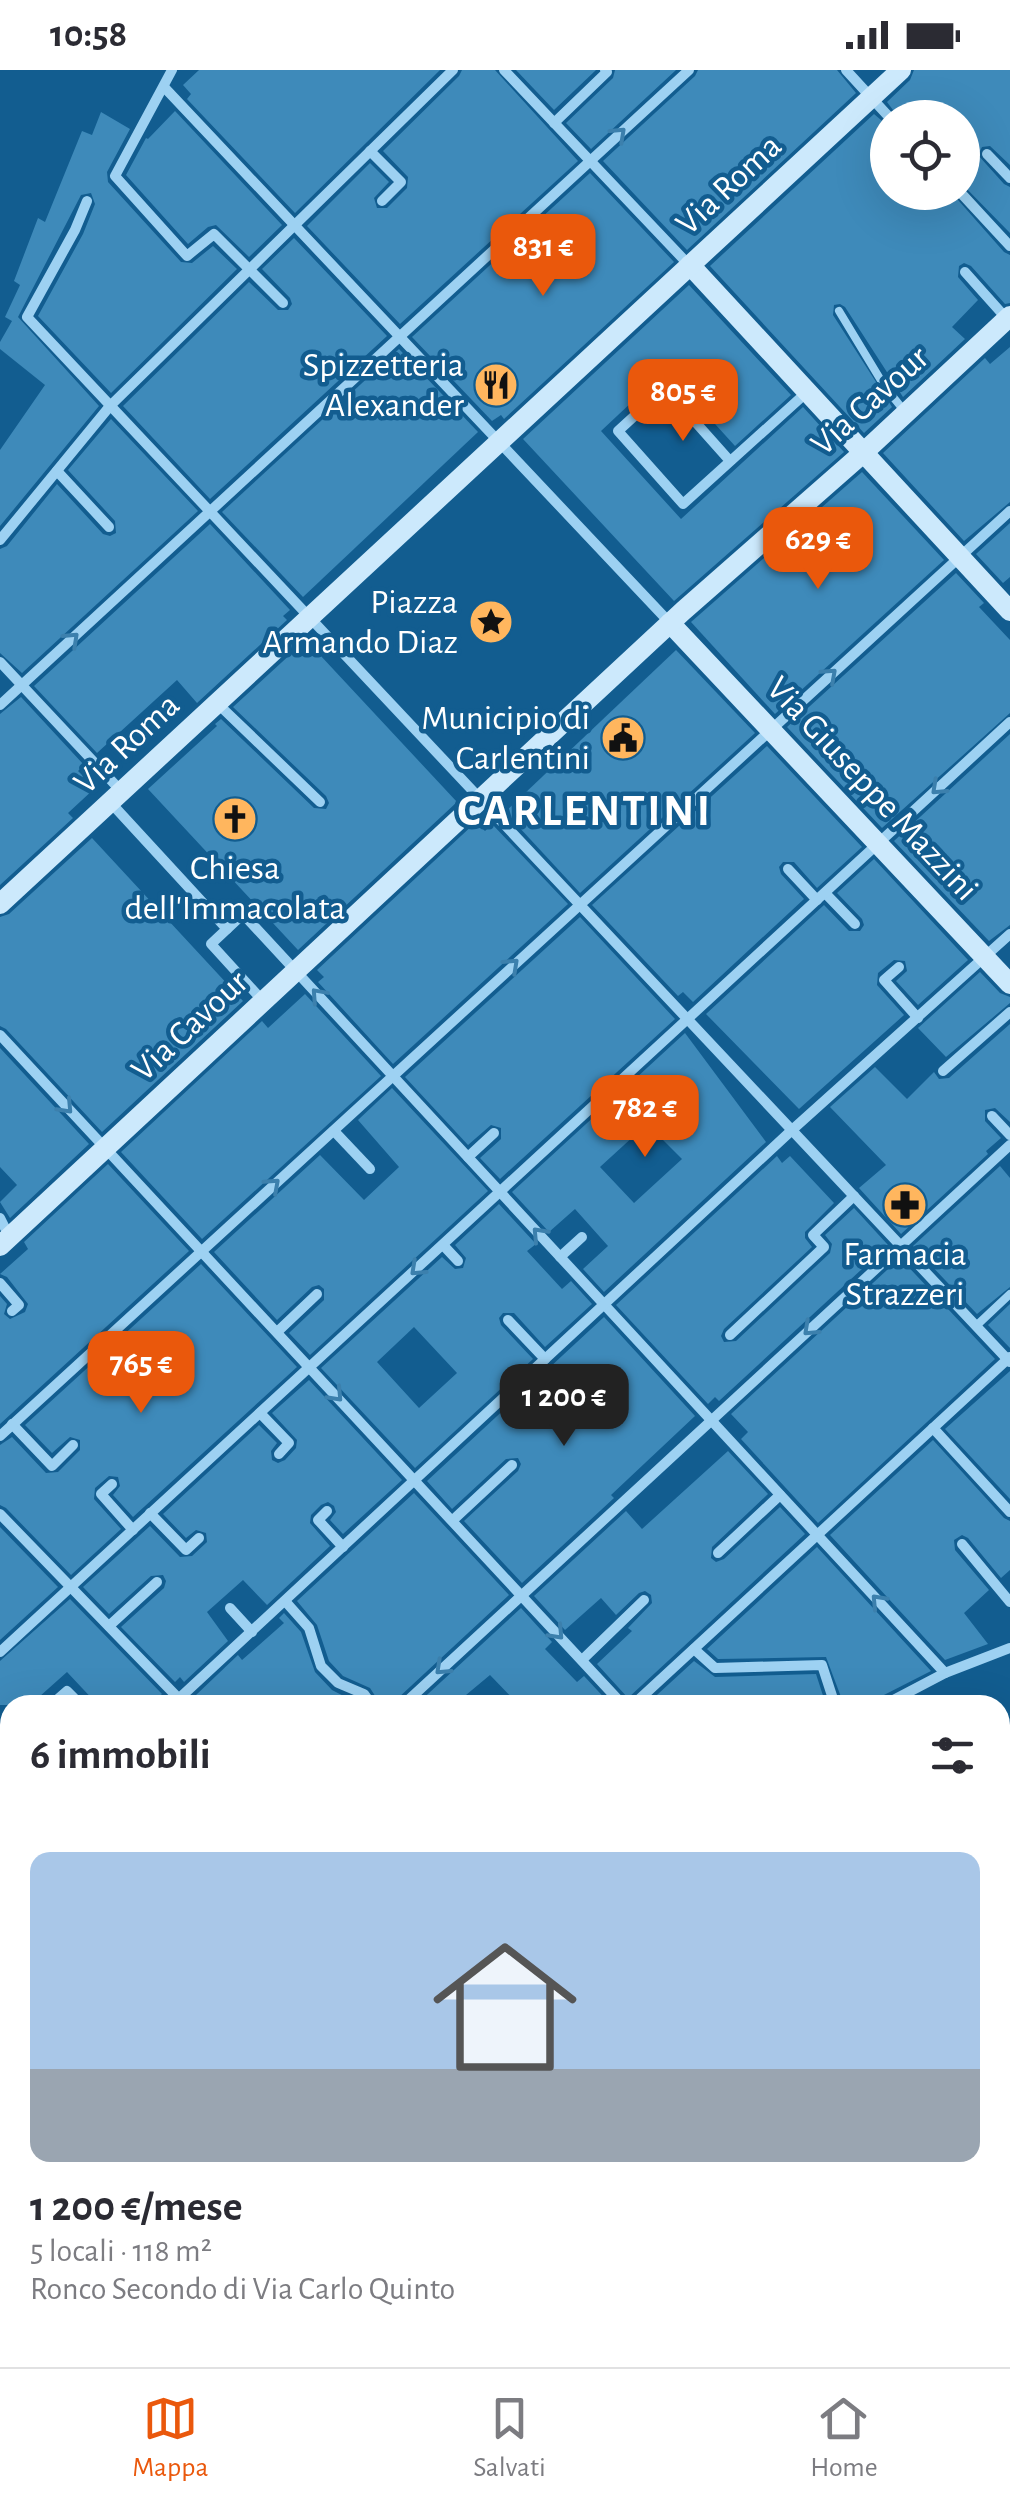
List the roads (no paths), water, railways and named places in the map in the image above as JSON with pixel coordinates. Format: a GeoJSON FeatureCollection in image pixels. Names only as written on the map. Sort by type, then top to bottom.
{"type":"FeatureCollection","features":[{"type":"Feature","properties":{"kind":"main road","name":"Via Roma"},"geometry":{"type":"LineString","coordinates":[[0,904],[218,704],[302,618],[500,432],[690,266],[901,70]]}},
{"type":"Feature","properties":{"kind":"main road"},"geometry":{"type":"LineString","coordinates":[[690,266],[1010,611]]}},
{"type":"Feature","properties":{"kind":"main road","name":"Via Cavour"},"geometry":{"type":"LineString","coordinates":[[3,1234],[105,1148],[677,616],[863,453],[1008,318]]}},
{"type":"Feature","properties":{"kind":"main road","name":"Via Giuseppe Mazzini"},"geometry":{"type":"LineString","coordinates":[[677,616],[687,640],[1010,984]]}},
{"type":"Feature","properties":{"kind":"street"},"geometry":{"type":"LineString","coordinates":[[172,70],[115,176],[186,256],[214,234],[283,303]]}},
{"type":"Feature","properties":{"kind":"street"},"geometry":{"type":"LineString","coordinates":[[0,540],[110,406],[453,70]]}},
{"type":"Feature","properties":{"kind":"street"},"geometry":{"type":"LineString","coordinates":[[504,70],[690,266]]}},
{"type":"Feature","properties":{"kind":"street"},"geometry":{"type":"LineString","coordinates":[[554,122],[605,70]]}},
{"type":"Feature","properties":{"kind":"street"},"geometry":{"type":"LineString","coordinates":[[0,705],[689,70]]}},
{"type":"Feature","properties":{"kind":"street"},"geometry":{"type":"LineString","coordinates":[[846,70],[875,100]]}},
{"type":"Feature","properties":{"kind":"street"},"geometry":{"type":"LineString","coordinates":[[164,87],[400,336],[500,432],[677,616]]}},
{"type":"Feature","properties":{"kind":"street"},"geometry":{"type":"LineString","coordinates":[[370,151],[401,182],[382,201]]}},
{"type":"Feature","properties":{"kind":"street"},"geometry":{"type":"LineString","coordinates":[[987,154],[1010,178]]}},
{"type":"Feature","properties":{"kind":"street"},"geometry":{"type":"LineString","coordinates":[[87,201],[27,317],[210,512],[474,807],[498,818],[1009,1359],[643,1695]]}},
{"type":"Feature","properties":{"kind":"street"},"geometry":{"type":"LineString","coordinates":[[977,210],[1010,246]]}},
{"type":"Feature","properties":{"kind":"street"},"geometry":{"type":"LineString","coordinates":[[964,272],[1008,318]]}},
{"type":"Feature","properties":{"kind":"street"},"geometry":{"type":"LineString","coordinates":[[730,461],[665,388],[618,430],[683,504],[807,392]]}},
{"type":"Feature","properties":{"kind":"street"},"geometry":{"type":"LineString","coordinates":[[57,471],[109,526]]}},
{"type":"Feature","properties":{"kind":"street"},"geometry":{"type":"LineString","coordinates":[[0,1436],[1010,512]]}},
{"type":"Feature","properties":{"kind":"street"},"geometry":{"type":"LineString","coordinates":[[0,662],[227,929]]}},
{"type":"Feature","properties":{"kind":"street"},"geometry":{"type":"LineString","coordinates":[[218,704],[320,802]]}},
{"type":"Feature","properties":{"kind":"street"},"geometry":{"type":"LineString","coordinates":[[0,1652],[1010,722]]}},
{"type":"Feature","properties":{"kind":"street"},"geometry":{"type":"LineString","coordinates":[[788,869],[855,924]]}},
{"type":"Feature","properties":{"kind":"street"},"geometry":{"type":"LineString","coordinates":[[264,1002],[211,944],[244,914],[944,1673]]}},
{"type":"Feature","properties":{"kind":"street"},"geometry":{"type":"LineString","coordinates":[[187,1695],[792,1130],[1010,934]]}},
{"type":"Feature","properties":{"kind":"street"},"geometry":{"type":"LineString","coordinates":[[899,967],[884,980],[918,1018]]}},
{"type":"Feature","properties":{"kind":"street"},"geometry":{"type":"LineString","coordinates":[[943,1072],[1010,1012]]}},
{"type":"Feature","properties":{"kind":"street"},"geometry":{"type":"LineString","coordinates":[[0,1035],[615,1695]]}},
{"type":"Feature","properties":{"kind":"street"},"geometry":{"type":"LineString","coordinates":[[992,1116],[1010,1135]]}},
{"type":"Feature","properties":{"kind":"street"},"geometry":{"type":"LineString","coordinates":[[334,1131],[370,1169]]}},
{"type":"Feature","properties":{"kind":"street"},"geometry":{"type":"LineString","coordinates":[[468,1158],[494,1133]]}},
{"type":"Feature","properties":{"kind":"street"},"geometry":{"type":"LineString","coordinates":[[414,1695],[1010,1144]]}},
{"type":"Feature","properties":{"kind":"street"},"geometry":{"type":"LineString","coordinates":[[730,1335],[824,1247],[813,1235],[854,1196]]}},
{"type":"Feature","properties":{"kind":"street"},"geometry":{"type":"LineString","coordinates":[[560,1257],[582,1237]]}},
{"type":"Feature","properties":{"kind":"street"},"geometry":{"type":"LineString","coordinates":[[443,1245],[458,1261]]}},
{"type":"Feature","properties":{"kind":"street"},"geometry":{"type":"LineString","coordinates":[[0,1282],[19,1305],[12,1311]]}},
{"type":"Feature","properties":{"kind":"street"},"geometry":{"type":"LineString","coordinates":[[277,1332],[316,1294]]}},
{"type":"Feature","properties":{"kind":"street"},"geometry":{"type":"LineString","coordinates":[[508,1320],[545,1359]]}},
{"type":"Feature","properties":{"kind":"street"},"geometry":{"type":"LineString","coordinates":[[260,1413],[289,1444],[278,1454]]}},
{"type":"Feature","properties":{"kind":"street"},"geometry":{"type":"LineString","coordinates":[[12,1424],[52,1466],[73,1445]]}},
{"type":"Feature","properties":{"kind":"street"},"geometry":{"type":"LineString","coordinates":[[933,1428],[1010,1512]]}},
{"type":"Feature","properties":{"kind":"street"},"geometry":{"type":"LineString","coordinates":[[453,1520],[512,1464]]}},
{"type":"Feature","properties":{"kind":"street"},"geometry":{"type":"LineString","coordinates":[[112,1484],[101,1494],[132,1530]]}},
{"type":"Feature","properties":{"kind":"street"},"geometry":{"type":"LineString","coordinates":[[718,1553],[780,1496]]}},
{"type":"Feature","properties":{"kind":"street"},"geometry":{"type":"LineString","coordinates":[[328,1511],[318,1520],[343,1548]]}},
{"type":"Feature","properties":{"kind":"street"},"geometry":{"type":"LineString","coordinates":[[150,1513],[186,1550],[199,1538]]}},
{"type":"Feature","properties":{"kind":"street"},"geometry":{"type":"LineString","coordinates":[[0,1514],[172,1695]]}},
{"type":"Feature","properties":{"kind":"street"},"geometry":{"type":"LineString","coordinates":[[962,1544],[1010,1602]]}},
{"type":"Feature","properties":{"kind":"street"},"geometry":{"type":"LineString","coordinates":[[109,1626],[157,1582]]}},
{"type":"Feature","properties":{"kind":"street"},"geometry":{"type":"LineString","coordinates":[[582,1660],[644,1600]]}},
{"type":"Feature","properties":{"kind":"street"},"geometry":{"type":"LineString","coordinates":[[285,1601],[309,1628],[321,1666],[338,1682],[365,1695]]}},
{"type":"Feature","properties":{"kind":"street"},"geometry":{"type":"LineString","coordinates":[[230,1608],[252,1632]]}},
{"type":"Feature","properties":{"kind":"street"},"geometry":{"type":"LineString","coordinates":[[903,1695],[944,1673],[1010,1648]]}},
{"type":"Feature","properties":{"kind":"street"},"geometry":{"type":"LineString","coordinates":[[694,1649],[714,1668],[822,1665],[832,1695]]}},
{"type":"Feature","properties":{"kind":"lane"},"geometry":{"type":"LineString","coordinates":[[839,312],[885,388],[906,413]]}},
{"type":"Feature","properties":{"kind":"lane"},"geometry":{"type":"LineString","coordinates":[[976,1326],[1010,1294]]}},
{"type":"Feature","properties":{"kind":"place","name":"Spizzetteria Alexander"},"geometry":{"type":"Point","coordinates":[496,385]}},
{"type":"Feature","properties":{"kind":"place","name":"Piazza Armando Diaz"},"geometry":{"type":"Point","coordinates":[491,622]}},
{"type":"Feature","properties":{"kind":"place","name":"Municipio di Carlentini"},"geometry":{"type":"Point","coordinates":[623,738]}},
{"type":"Feature","properties":{"kind":"place","name":"Chiesa dell'Immacolata"},"geometry":{"type":"Point","coordinates":[235,819]}},
{"type":"Feature","properties":{"kind":"place","name":"Farmacia Strazzeri"},"geometry":{"type":"Point","coordinates":[905,1205]}},
{"type":"Feature","properties":{"kind":"district","name":"CARLENTINI"},"geometry":{"type":"Point","coordinates":[585,811]}}]}
